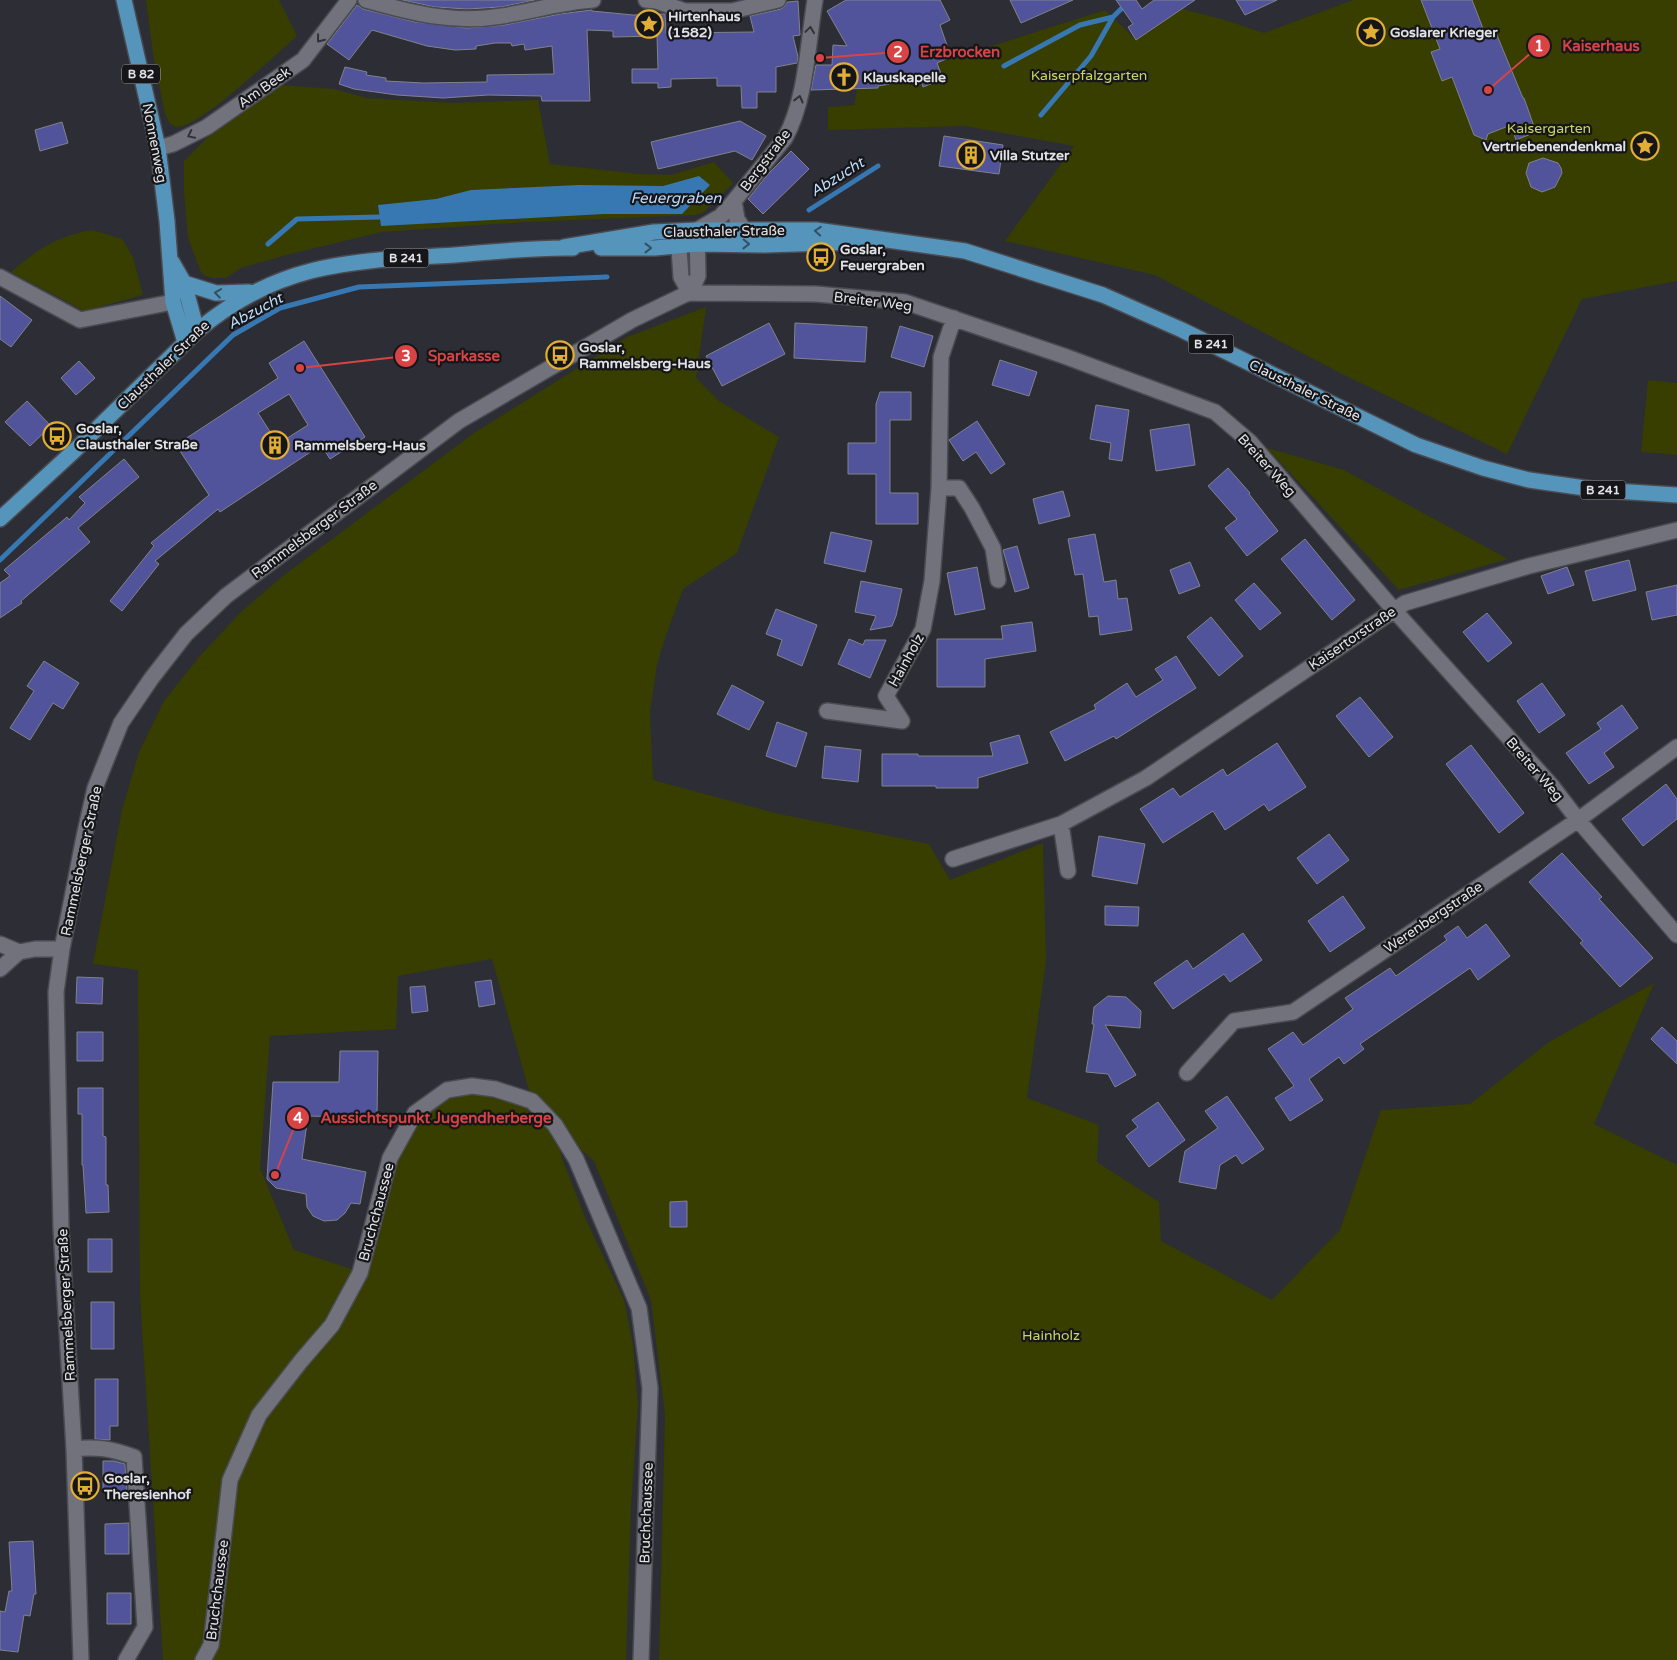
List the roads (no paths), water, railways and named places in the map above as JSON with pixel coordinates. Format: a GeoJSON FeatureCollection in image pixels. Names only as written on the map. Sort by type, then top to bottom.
{"type":"FeatureCollection","features":[{"type":"Feature","properties":{"kind":"main road","name":"Nonnenweg"},"geometry":{"type":"LineString","coordinates":[[124,0],[158,148],[174,302],[185,342]]}},
{"type":"Feature","properties":{"kind":"main road","name":"Clausthaler Straße"},"geometry":{"type":"LineString","coordinates":[[0,519],[68,457],[197,331],[215,316],[253,292],[300,274],[348,262],[564,248],[655,248],[678,238],[744,230],[816,230],[965,252],[1103,295],[1182,330],[1416,445],[1484,468],[1529,480],[1599,490],[1677,495]]}},
{"type":"Feature","properties":{"kind":"main road","name":"Clausthaler Straße"},"geometry":{"type":"LineString","coordinates":[[697,237],[815,244],[883,241]]}},
{"type":"Feature","properties":{"kind":"main road","name":"Nonnenweg"},"geometry":{"type":"LineString","coordinates":[[170,259],[184,283],[197,331]]}},
{"type":"Feature","properties":{"kind":"main road"},"geometry":{"type":"LineString","coordinates":[[184,283],[216,293],[253,292]]}},
{"type":"Feature","properties":{"kind":"street","name":"Am Beek"},"geometry":{"type":"LineString","coordinates":[[158,148],[173,144],[207,127],[303,60],[349,0]]}},
{"type":"Feature","properties":{"kind":"street"},"geometry":{"type":"LineString","coordinates":[[366,0],[402,11],[439,18],[468,18],[501,16],[560,3],[593,0]]}},
{"type":"Feature","properties":{"kind":"street"},"geometry":{"type":"LineString","coordinates":[[646,0],[656,1],[685,11],[778,0]]}},
{"type":"Feature","properties":{"kind":"street","name":"Bergstraße"},"geometry":{"type":"LineString","coordinates":[[697,237],[721,216],[734,201],[785,138],[791,127],[807,59],[814,0]]}},
{"type":"Feature","properties":{"kind":"street","name":"Bergstraße"},"geometry":{"type":"LineString","coordinates":[[734,201],[737,219],[744,230]]}},
{"type":"Feature","properties":{"kind":"street"},"geometry":{"type":"LineString","coordinates":[[690,293],[698,276],[697,237]]}},
{"type":"Feature","properties":{"kind":"street"},"geometry":{"type":"LineString","coordinates":[[678,238],[681,277],[690,293]]}},
{"type":"Feature","properties":{"kind":"street"},"geometry":{"type":"LineString","coordinates":[[0,277],[80,320],[174,302]]}},
{"type":"Feature","properties":{"kind":"street","name":"Breiter Weg"},"geometry":{"type":"LineString","coordinates":[[690,293],[816,294],[905,302],[1064,356],[1215,412],[1250,442],[1394,610],[1552,786],[1578,820],[1677,935]]}},
{"type":"Feature","properties":{"kind":"street","name":"Rammelsberger Straße"},"geometry":{"type":"LineString","coordinates":[[80,1660],[74,1449],[61,1228],[56,992],[62,949],[95,788],[121,724],[151,679],[186,634],[226,596],[459,421],[632,320],[690,293]]}},
{"type":"Feature","properties":{"kind":"street","name":"Hainholz"},"geometry":{"type":"LineString","coordinates":[[826,711],[902,722],[886,696],[923,628],[932,581],[939,488],[941,357],[954,318]]}},
{"type":"Feature","properties":{"kind":"street"},"geometry":{"type":"LineString","coordinates":[[939,488],[959,488],[972,508],[993,548],[998,580]]}},
{"type":"Feature","properties":{"kind":"street","name":"Kaisertorstraße"},"geometry":{"type":"LineString","coordinates":[[953,859],[1061,824],[1146,778],[1405,603],[1529,566],[1677,530]]}},
{"type":"Feature","properties":{"kind":"street","name":"Werenbergstraße"},"geometry":{"type":"LineString","coordinates":[[1187,1073],[1234,1021],[1293,1012],[1578,820],[1677,746]]}},
{"type":"Feature","properties":{"kind":"street"},"geometry":{"type":"LineString","coordinates":[[1061,824],[1068,871]]}},
{"type":"Feature","properties":{"kind":"street","name":"Rammelsberger Straße"},"geometry":{"type":"LineString","coordinates":[[0,944],[19,952],[35,949],[62,949]]}},
{"type":"Feature","properties":{"kind":"street"},"geometry":{"type":"LineString","coordinates":[[0,969],[19,952]]}},
{"type":"Feature","properties":{"kind":"street","name":"Bruchchaussee"},"geometry":{"type":"LineString","coordinates":[[203,1660],[211,1644],[230,1480],[259,1415],[332,1325],[360,1273],[390,1158],[415,1113],[447,1090],[472,1086],[495,1089],[532,1101],[555,1125],[576,1159],[639,1308],[650,1388],[641,1660]]}},
{"type":"Feature","properties":{"kind":"street"},"geometry":{"type":"LineString","coordinates":[[74,1449],[92,1446],[134,1457],[145,1627],[126,1660]]}},
{"type":"Feature","properties":{"kind":"water","name":"Feuergraben"},"geometry":{"type":"Polygon","coordinates":[[[699,176],[710,185],[682,214],[604,214],[381,226],[378,205],[436,199],[471,190],[579,185],[663,186],[699,176]]]}},
{"type":"Feature","properties":{"kind":"waterway","name":"Abzucht"},"geometry":{"type":"LineString","coordinates":[[1041,115],[1091,56],[1113,17],[1122,8]]}},
{"type":"Feature","properties":{"kind":"waterway"},"geometry":{"type":"LineString","coordinates":[[1004,66],[1080,25],[1113,17]]}},
{"type":"Feature","properties":{"kind":"waterway","name":"Abzucht"},"geometry":{"type":"LineString","coordinates":[[809,210],[878,166]]}},
{"type":"Feature","properties":{"kind":"waterway"},"geometry":{"type":"LineString","coordinates":[[268,244],[297,219],[379,217]]}},
{"type":"Feature","properties":{"kind":"waterway","name":"Abzucht"},"geometry":{"type":"LineString","coordinates":[[0,560],[233,335],[280,308],[359,287],[607,277]]}},
{"type":"Feature","properties":{"kind":"place","name":"Hirtenhaus (1582)"},"geometry":{"type":"Point","coordinates":[649,24]}},
{"type":"Feature","properties":{"kind":"place","name":"Goslarer Krieger"},"geometry":{"type":"Point","coordinates":[1371,32]}},
{"type":"Feature","properties":{"kind":"place","name":"Erzbrocken"},"geometry":{"type":"Point","coordinates":[820,58]}},
{"type":"Feature","properties":{"kind":"place","name":"Klauskapelle"},"geometry":{"type":"Point","coordinates":[844,77]}},
{"type":"Feature","properties":{"kind":"place","name":"Kaiserhaus"},"geometry":{"type":"Point","coordinates":[1488,90]}},
{"type":"Feature","properties":{"kind":"place","name":"Vertriebenendenkmal"},"geometry":{"type":"Point","coordinates":[1645,146]}},
{"type":"Feature","properties":{"kind":"place","name":"Villa Stutzer"},"geometry":{"type":"Point","coordinates":[971,155]}},
{"type":"Feature","properties":{"kind":"place","name":"Goslar, Feuergraben"},"geometry":{"type":"Point","coordinates":[821,257]}},
{"type":"Feature","properties":{"kind":"place","name":"Goslar, Rammelsberg-Haus"},"geometry":{"type":"Point","coordinates":[560,355]}},
{"type":"Feature","properties":{"kind":"place","name":"Sparkasse"},"geometry":{"type":"Point","coordinates":[300,368]}},
{"type":"Feature","properties":{"kind":"place","name":"Goslar, Clausthaler Straße"},"geometry":{"type":"Point","coordinates":[57,436]}},
{"type":"Feature","properties":{"kind":"place","name":"Rammelsberg-Haus"},"geometry":{"type":"Point","coordinates":[275,445]}},
{"type":"Feature","properties":{"kind":"place","name":"Aussichtspunkt Jugendherberge"},"geometry":{"type":"Point","coordinates":[275,1175]}},
{"type":"Feature","properties":{"kind":"place","name":"Goslar, Theresienhof"},"geometry":{"type":"Point","coordinates":[85,1486]}},
{"type":"Feature","properties":{"kind":"park label","name":"Kaiserpfalzgarten"},"geometry":{"type":"Point","coordinates":[1089,75]}},
{"type":"Feature","properties":{"kind":"park label","name":"Kaisergarten"},"geometry":{"type":"Point","coordinates":[1549,128]}}]}
